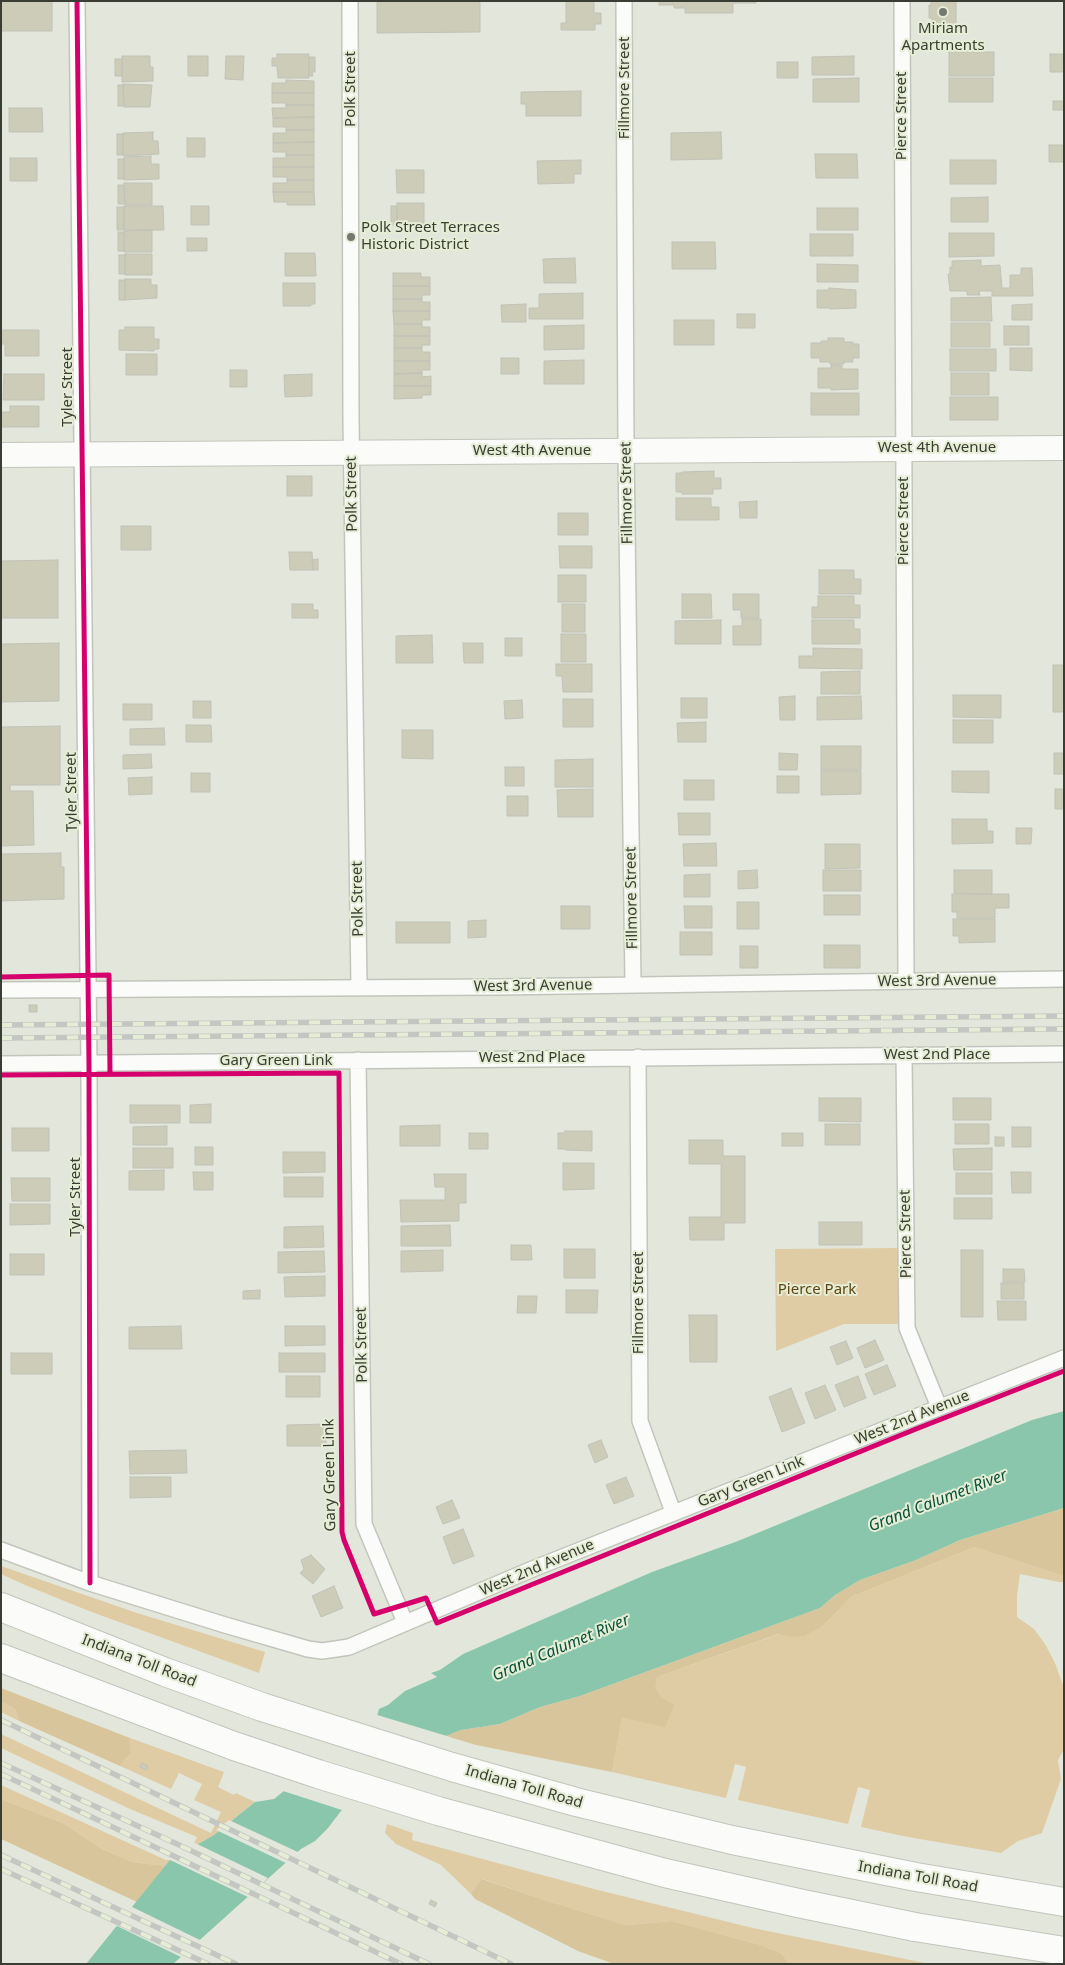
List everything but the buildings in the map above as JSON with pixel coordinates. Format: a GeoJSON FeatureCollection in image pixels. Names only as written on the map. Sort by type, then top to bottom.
{"type":"FeatureCollection","features":[{"type":"Feature","properties":{"kind":"highway","name":"Indiana Toll Road"},"geometry":{"type":"LineString","coordinates":[[1,1607],[165,1672],[262,1707],[452,1767],[576,1802],[732,1840],[916,1878],[1064,1902]]}},
{"type":"Feature","properties":{"kind":"highway"},"geometry":{"type":"LineString","coordinates":[[1,1658],[147,1714],[318,1774],[558,1845],[750,1892],[915,1927],[1064,1951]]}},
{"type":"Feature","properties":{"kind":"main road","name":"West 4th Avenue"},"geometry":{"type":"LineString","coordinates":[[1,455],[1064,448]]}},
{"type":"Feature","properties":{"kind":"main road"},"geometry":{"type":"LineString","coordinates":[[1049,1964],[1064,1935]]}},
{"type":"Feature","properties":{"kind":"street","name":"Tyler Street"},"geometry":{"type":"LineString","coordinates":[[77,1],[89,1065],[90,1583]]}},
{"type":"Feature","properties":{"kind":"street","name":"Polk Street"},"geometry":{"type":"LineString","coordinates":[[350,1],[352,452],[359,986]]}},
{"type":"Feature","properties":{"kind":"street","name":"Fillmore Street"},"geometry":{"type":"LineString","coordinates":[[624,1],[626,450],[633,984]]}},
{"type":"Feature","properties":{"kind":"street","name":"Pierce Street"},"geometry":{"type":"LineString","coordinates":[[902,1],[906,981]]}},
{"type":"Feature","properties":{"kind":"street","name":"West 3rd Avenue"},"geometry":{"type":"LineString","coordinates":[[1,990],[1064,979]]}},
{"type":"Feature","properties":{"kind":"street","name":"West 2nd Place"},"geometry":{"type":"LineString","coordinates":[[1,1064],[89,1065],[358,1060],[1064,1054]]}},
{"type":"Feature","properties":{"kind":"street","name":"Pierce Street"},"geometry":{"type":"LineString","coordinates":[[904,1055],[906,1328],[939,1407]]}},
{"type":"Feature","properties":{"kind":"street","name":"Fillmore Street"},"geometry":{"type":"LineString","coordinates":[[638,1058],[640,1421],[673,1512]]}},
{"type":"Feature","properties":{"kind":"street","name":"Polk Street"},"geometry":{"type":"LineString","coordinates":[[358,1060],[364,1524],[405,1622]]}},
{"type":"Feature","properties":{"kind":"street","name":"West 2nd Avenue"},"geometry":{"type":"LineString","coordinates":[[1,1550],[90,1583],[308,1649],[322,1651],[350,1647],[405,1622],[432,1613],[535,1568],[673,1512],[1064,1358]]}},
{"type":"Feature","properties":{"kind":"green space","name":"Pierce Park"},"geometry":{"type":"Polygon","coordinates":[[[898,1248],[898,1324],[844,1324],[776,1351],[775,1249],[898,1248]]]}},
{"type":"Feature","properties":{"kind":"green space"},"geometry":{"type":"Polygon","coordinates":[[[974,1547],[1064,1576],[1064,1582],[1059,1582],[1020,1574],[1017,1595],[1017,1617],[1034,1629],[1045,1644],[1055,1663],[1064,1688],[1064,1749],[1058,1760],[1061,1779],[1042,1833],[1018,1841],[1001,1853],[861,1827],[870,1790],[858,1787],[848,1824],[738,1800],[746,1767],[735,1764],[726,1798],[612,1772],[622,1718],[665,1726],[661,1697],[654,1688],[657,1677],[779,1634],[789,1637],[823,1626],[851,1597],[974,1547]]]}},
{"type":"Feature","properties":{"kind":"green space"},"geometry":{"type":"Polygon","coordinates":[[[1,1566],[137,1613],[265,1652],[259,1673],[89,1611],[25,1585],[1,1574],[1,1566]]]}},
{"type":"Feature","properties":{"kind":"green space"},"geometry":{"type":"Polygon","coordinates":[[[1,1702],[15,1709],[19,1721],[1,1712],[1,1702]]]}},
{"type":"Feature","properties":{"kind":"green space"},"geometry":{"type":"Polygon","coordinates":[[[1,1734],[211,1833],[221,1812],[194,1800],[202,1784],[179,1773],[171,1789],[120,1766],[131,1753],[130,1738],[224,1772],[218,1787],[255,1802],[214,1835],[196,1846],[194,1843],[197,1837],[130,1809],[1,1748],[1,1734]]]}},
{"type":"Feature","properties":{"kind":"green space"},"geometry":{"type":"Polygon","coordinates":[[[1,1785],[166,1860],[172,1860],[165,1866],[132,1862],[102,1849],[63,1823],[1,1799],[1,1785]]]}},
{"type":"Feature","properties":{"kind":"green space"},"geometry":{"type":"Polygon","coordinates":[[[387,1824],[413,1833],[412,1840],[598,1890],[753,1928],[930,1964],[789,1964],[782,1954],[761,1945],[672,1921],[626,1925],[483,1879],[471,1894],[441,1865],[396,1844],[385,1833],[387,1824]]]}},
{"type":"Feature","properties":{"kind":"shaded area"},"geometry":{"type":"Polygon","coordinates":[[[1064,1508],[1064,1576],[974,1547],[851,1597],[823,1626],[804,1636],[789,1637],[778,1634],[657,1677],[655,1688],[661,1697],[674,1705],[665,1727],[622,1718],[612,1772],[476,1745],[446,1736],[461,1730],[500,1724],[540,1707],[580,1696],[820,1608],[835,1595],[860,1580],[916,1560],[960,1540],[1064,1508]]]}},
{"type":"Feature","properties":{"kind":"shaded area"},"geometry":{"type":"Polygon","coordinates":[[[1,1688],[130,1738],[131,1753],[120,1766],[19,1721],[15,1709],[1,1702],[1,1688]]]}},
{"type":"Feature","properties":{"kind":"shaded area"},"geometry":{"type":"Polygon","coordinates":[[[1,1799],[63,1823],[102,1849],[132,1862],[165,1866],[137,1902],[1,1839],[1,1799]]]}},
{"type":"Feature","properties":{"kind":"shaded area"},"geometry":{"type":"Polygon","coordinates":[[[482,1879],[626,1925],[672,1921],[761,1945],[782,1954],[789,1964],[614,1964],[578,1951],[475,1899],[471,1894],[482,1879]]]}},
{"type":"Feature","properties":{"kind":"water","name":"Grand Calumet River"},"geometry":{"type":"Polygon","coordinates":[[[1064,1411],[1064,1508],[960,1540],[916,1560],[860,1580],[835,1595],[820,1608],[580,1696],[540,1707],[500,1724],[461,1730],[446,1736],[341,1811],[315,1841],[301,1849],[173,1964],[86,1964],[169,1861],[214,1835],[255,1802],[274,1799],[377,1716],[379,1709],[388,1705],[405,1691],[437,1677],[431,1673],[440,1670],[463,1654],[652,1572],[738,1541],[1032,1420],[1064,1411]]]}},
{"type":"Feature","properties":{"kind":"pier"},"geometry":{"type":"Polygon","coordinates":[[[374,1714],[450,1737],[345,1811],[280,1790],[374,1714]]]}},
{"type":"Feature","properties":{"kind":"pier"},"geometry":{"type":"Polygon","coordinates":[[[229,1820],[300,1853],[288,1864],[216,1830],[229,1820]]]}},
{"type":"Feature","properties":{"kind":"pier"},"geometry":{"type":"Polygon","coordinates":[[[195,1843],[268,1878],[248,1897],[168,1859],[195,1843]]]}},
{"type":"Feature","properties":{"kind":"pier"},"geometry":{"type":"Polygon","coordinates":[[[130,1906],[202,1941],[183,1958],[115,1925],[130,1906]]]}},
{"type":"Feature","properties":{"kind":"railway"},"geometry":{"type":"LineString","coordinates":[[1,1025],[1064,1016]]}},
{"type":"Feature","properties":{"kind":"railway"},"geometry":{"type":"LineString","coordinates":[[1,1038],[1064,1029]]}},
{"type":"Feature","properties":{"kind":"railway"},"geometry":{"type":"LineString","coordinates":[[1,1720],[511,1964]]}},
{"type":"Feature","properties":{"kind":"railway"},"geometry":{"type":"LineString","coordinates":[[1,1763],[429,1964]]}},
{"type":"Feature","properties":{"kind":"railway"},"geometry":{"type":"LineString","coordinates":[[1,1774],[401,1964]]}},
{"type":"Feature","properties":{"kind":"railway"},"geometry":{"type":"LineString","coordinates":[[1,1855],[236,1964]]}},
{"type":"Feature","properties":{"kind":"railway"},"geometry":{"type":"LineString","coordinates":[[1,1869],[208,1964]]}},
{"type":"Feature","properties":{"kind":"cycle path"},"geometry":{"type":"LineString","coordinates":[[77,1],[89,1065],[90,1583]]}},
{"type":"Feature","properties":{"kind":"cycle path"},"geometry":{"type":"LineString","coordinates":[[1,977],[109,975],[110,1074]]}},
{"type":"Feature","properties":{"kind":"cycle path","name":"Gary Green Link"},"geometry":{"type":"LineString","coordinates":[[1,1075],[339,1073],[342,1532],[374,1614],[426,1598],[437,1623],[1064,1371]]}},
{"type":"Feature","properties":{"kind":"place","name":"Miriam Apartments"},"geometry":{"type":"Point","coordinates":[943,12]}},
{"type":"Feature","properties":{"kind":"place","name":"Polk Street Terraces Historic District"},"geometry":{"type":"Point","coordinates":[351,237]}}]}
